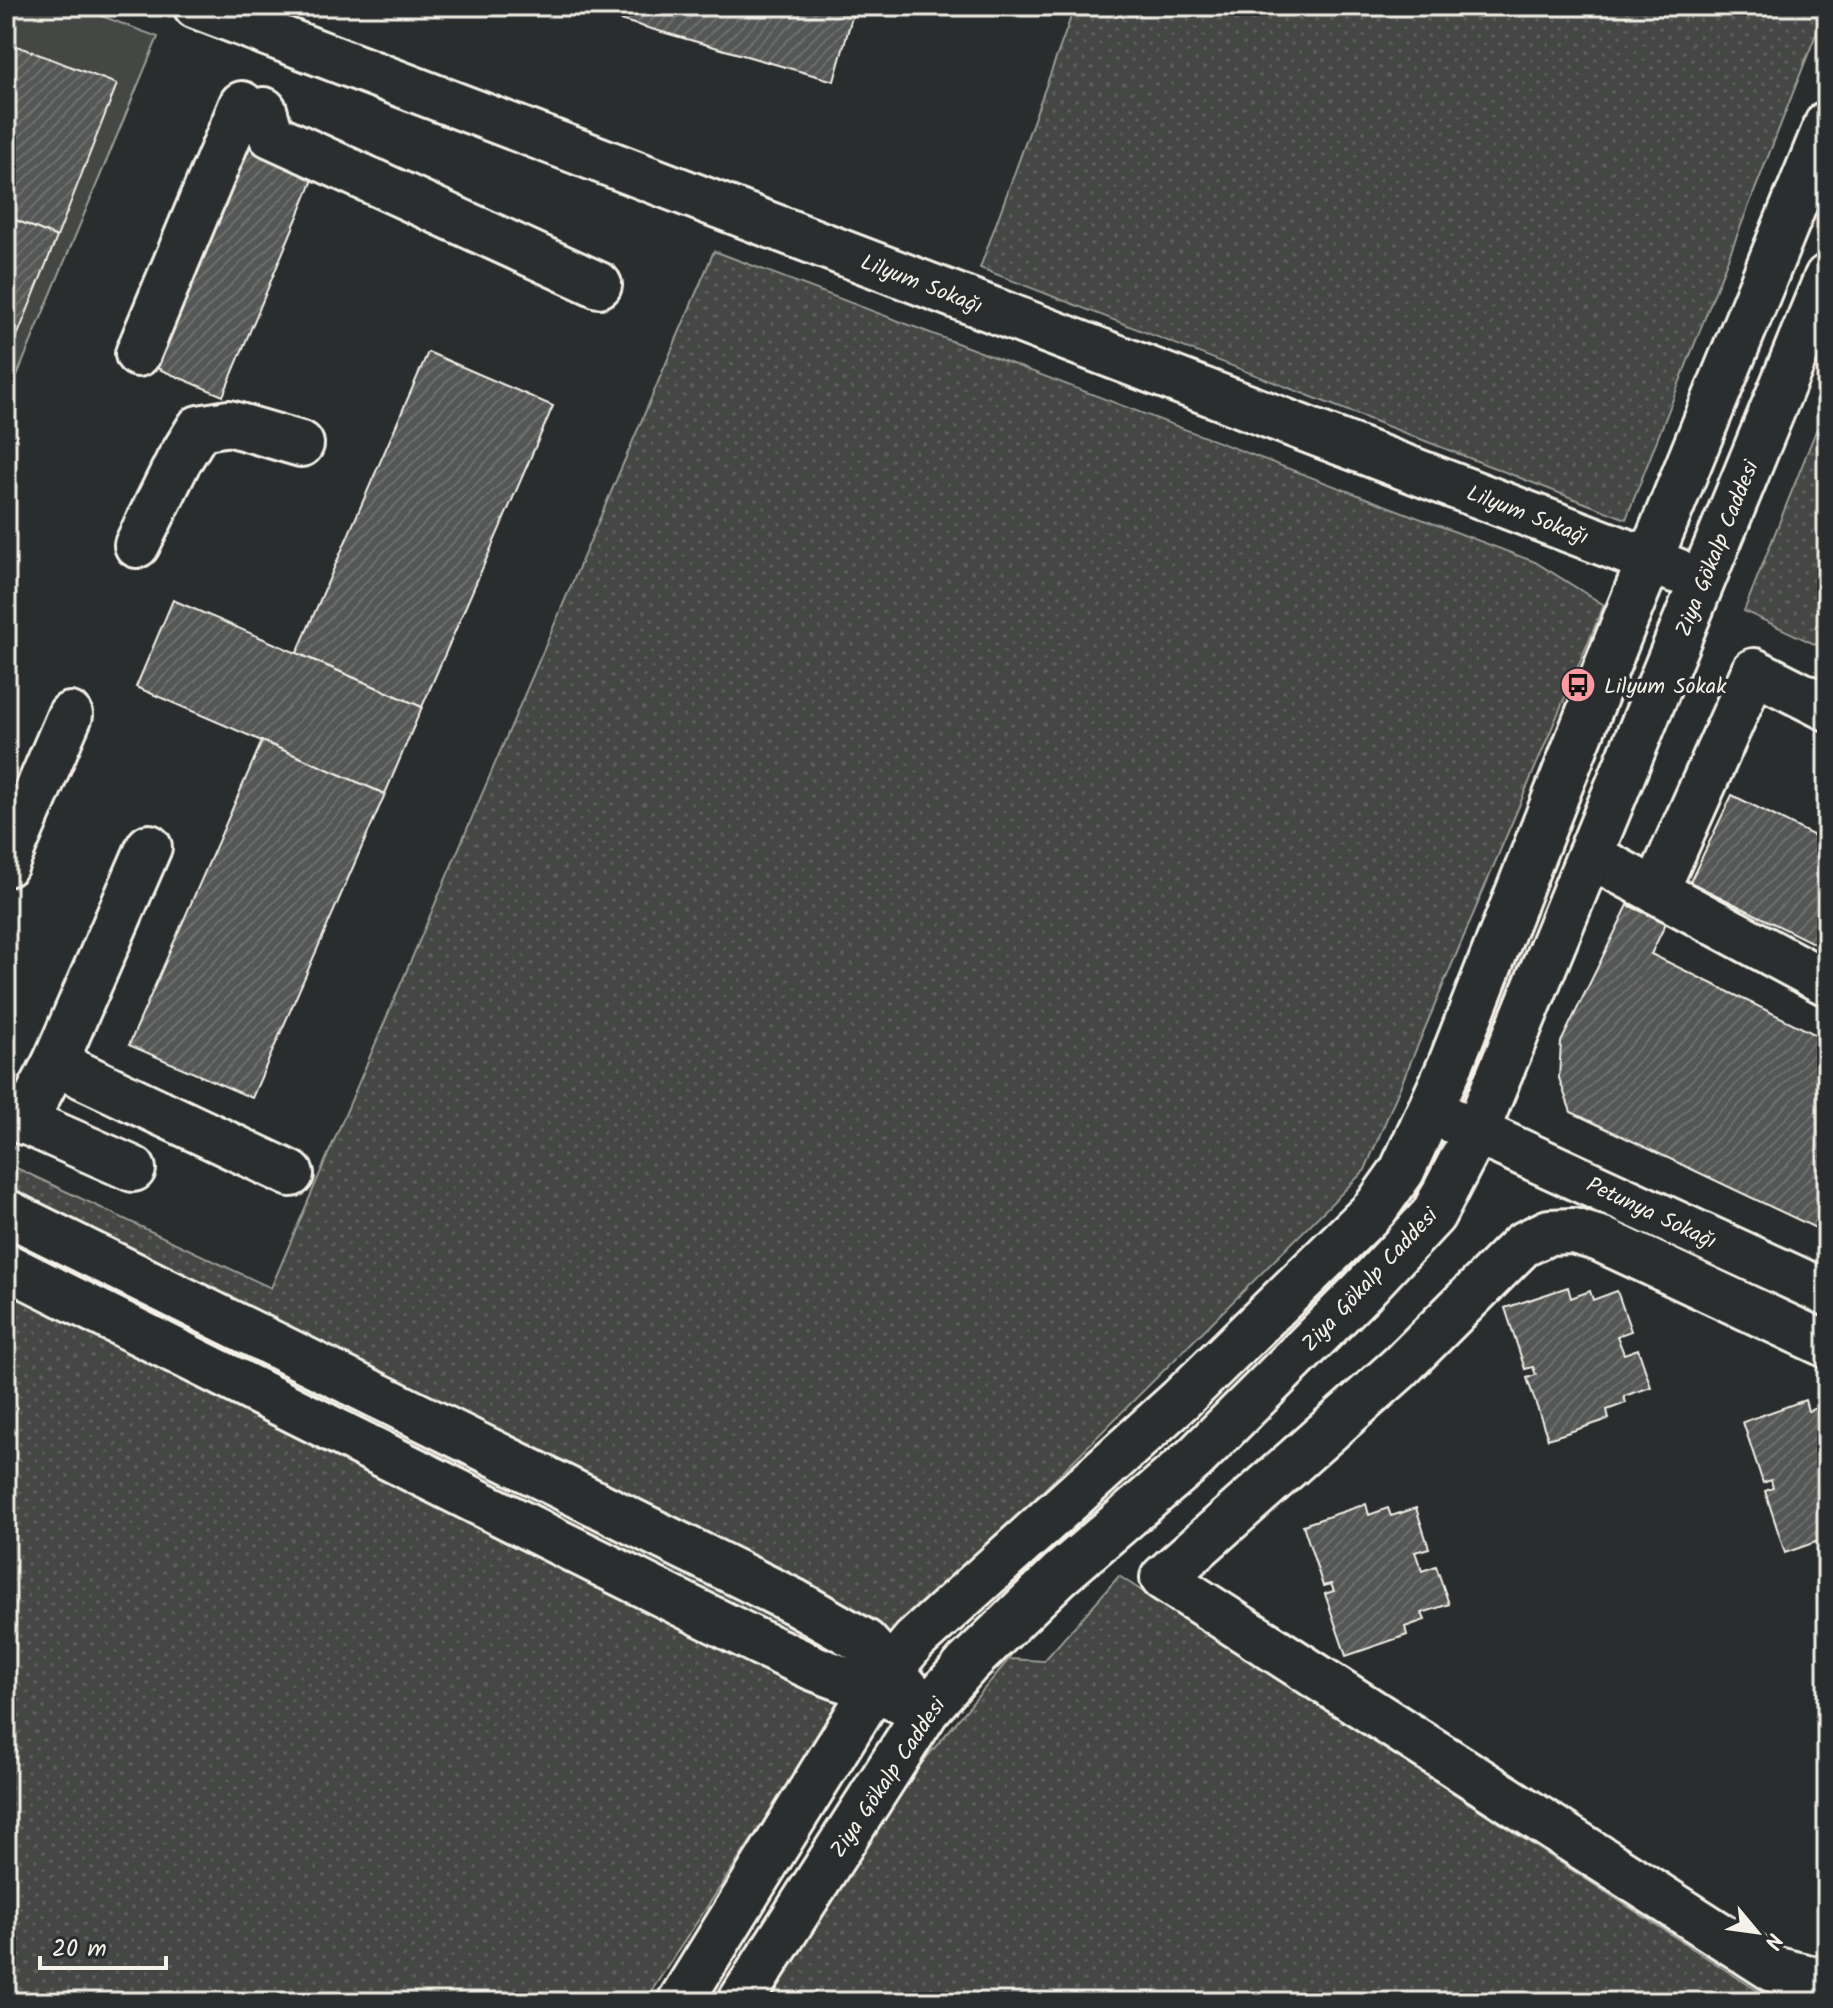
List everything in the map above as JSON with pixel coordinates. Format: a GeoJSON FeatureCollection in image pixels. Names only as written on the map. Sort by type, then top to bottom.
{"type":"FeatureCollection","features":[{"type":"Feature","properties":{"kind":"street","name":"Lilyum Sokağı"},"geometry":{"type":"LineString","coordinates":[[196,6],[1703,580]]}},
{"type":"Feature","properties":{"kind":"street"},"geometry":{"type":"LineString","coordinates":[[138,354],[253,107],[271,135],[599,285]]}},
{"type":"Feature","properties":{"kind":"street"},"geometry":{"type":"LineString","coordinates":[[680,2002],[882,1680],[922,1633],[1180,1400],[1375,1209],[1402,1171],[1430,1110],[1827,124]]}},
{"type":"Feature","properties":{"kind":"street","name":"Ziya Gökalp Caddesi"},"geometry":{"type":"LineString","coordinates":[[740,2002],[927,1710],[968,1663],[1036,1597],[1195,1458],[1433,1215],[1476,1132],[1827,277]]}},
{"type":"Feature","properties":{"kind":"street"},"geometry":{"type":"LineString","coordinates":[[137,545],[178,462],[199,428],[229,423],[301,444]]}},
{"type":"Feature","properties":{"kind":"street"},"geometry":{"type":"LineString","coordinates":[[1656,891],[1754,671],[1827,708]]}},
{"type":"Feature","properties":{"kind":"street"},"geometry":{"type":"LineString","coordinates":[[6,864],[70,715]]}},
{"type":"Feature","properties":{"kind":"street"},"geometry":{"type":"LineString","coordinates":[[133,1169],[15,1117],[55,1063],[149,847]]}},
{"type":"Feature","properties":{"kind":"street"},"geometry":{"type":"LineString","coordinates":[[1591,856],[1827,983]]}},
{"type":"Feature","properties":{"kind":"street"},"geometry":{"type":"LineString","coordinates":[[55,1063],[291,1174]]}},
{"type":"Feature","properties":{"kind":"street","name":"Petunya Sokağı"},"geometry":{"type":"LineString","coordinates":[[1430,1110],[1827,1293]]}},
{"type":"Feature","properties":{"kind":"street"},"geometry":{"type":"LineString","coordinates":[[6,1212],[795,1602],[865,1642],[882,1680]]}},
{"type":"Feature","properties":{"kind":"street"},"geometry":{"type":"LineString","coordinates":[[1827,1345],[1600,1239],[1573,1231],[1549,1232],[1522,1245],[1399,1368],[1163,1578],[1773,1969],[1827,1982]]}},
{"type":"Feature","properties":{"kind":"street"},"geometry":{"type":"LineString","coordinates":[[6,1266],[760,1643],[814,1668],[882,1680],[927,1710]]}},
{"type":"Feature","properties":{"kind":"shaded area"},"geometry":{"type":"Polygon","coordinates":[[[6,6],[75,6],[158,37],[6,402],[6,6]]]}},
{"type":"Feature","properties":{"kind":"shaded area"},"geometry":{"type":"Polygon","coordinates":[[[1075,6],[1827,6],[1626,519],[980,268],[1075,6]]]}},
{"type":"Feature","properties":{"kind":"shaded area"},"geometry":{"type":"Polygon","coordinates":[[[714,251],[1535,562],[1604,605],[1365,1170],[866,1667],[644,2002],[6,2002],[6,1163],[271,1288],[714,251]]]}},
{"type":"Feature","properties":{"kind":"shaded area"},"geometry":{"type":"Polygon","coordinates":[[[1827,403],[1827,650],[1744,611],[1827,403]]]}},
{"type":"Feature","properties":{"kind":"shaded area"},"geometry":{"type":"Polygon","coordinates":[[[1119,1576],[1775,2002],[763,2002],[921,1764],[1009,1659],[1044,1661],[1119,1576]]]}},
{"type":"Feature","properties":{"kind":"building"},"geometry":{"type":"Polygon","coordinates":[[[624,6],[855,6],[834,81],[620,20],[624,6]]]}},
{"type":"Feature","properties":{"kind":"building"},"geometry":{"type":"Polygon","coordinates":[[[6,42],[117,84],[57,237],[6,216],[6,42]]]}},
{"type":"Feature","properties":{"kind":"building"},"geometry":{"type":"Polygon","coordinates":[[[234,141],[315,175],[223,396],[142,362],[234,141]]]}},
{"type":"Feature","properties":{"kind":"building"},"geometry":{"type":"Polygon","coordinates":[[[6,216],[57,237],[6,364],[6,216]]]}},
{"type":"Feature","properties":{"kind":"building"},"geometry":{"type":"Polygon","coordinates":[[[428,352],[553,406],[422,707],[297,653],[428,352]]]}},
{"type":"Feature","properties":{"kind":"building"},"geometry":{"type":"Polygon","coordinates":[[[173,600],[422,707],[385,794],[136,687],[173,600]]]}},
{"type":"Feature","properties":{"kind":"building"},"geometry":{"type":"Polygon","coordinates":[[[262,741],[385,794],[252,1098],[129,1045],[262,741]]]}},
{"type":"Feature","properties":{"kind":"building"},"geometry":{"type":"Polygon","coordinates":[[[1732,795],[1827,842],[1827,950],[1690,882],[1732,795]]]}},
{"type":"Feature","properties":{"kind":"building"},"geometry":{"type":"Polygon","coordinates":[[[1628,905],[1666,923],[1651,954],[1827,1040],[1827,1221],[1822,1231],[1571,1112],[1559,1078],[1561,1042],[1628,905]]]}},
{"type":"Feature","properties":{"kind":"building"},"geometry":{"type":"Polygon","coordinates":[[[1568,1287],[1571,1298],[1590,1291],[1593,1300],[1617,1291],[1631,1331],[1617,1336],[1624,1354],[1638,1349],[1651,1387],[1624,1396],[1626,1403],[1607,1410],[1609,1419],[1548,1439],[1527,1378],[1536,1375],[1533,1367],[1525,1369],[1505,1308],[1568,1287]]]}},
{"type":"Feature","properties":{"kind":"building"},"geometry":{"type":"Polygon","coordinates":[[[1805,1400],[1808,1411],[1827,1405],[1827,1538],[1785,1553],[1765,1491],[1773,1488],[1771,1480],[1763,1483],[1743,1422],[1805,1400]]]}},
{"type":"Feature","properties":{"kind":"building"},"geometry":{"type":"Polygon","coordinates":[[[1366,1504],[1369,1515],[1388,1508],[1391,1516],[1416,1508],[1429,1548],[1415,1552],[1422,1571],[1436,1566],[1449,1604],[1422,1613],[1425,1620],[1405,1627],[1407,1635],[1346,1656],[1325,1594],[1334,1591],[1331,1584],[1323,1586],[1303,1525],[1366,1504]]]}},
{"type":"Feature","properties":{"kind":"place","name":"Lilyum Sokak"},"geometry":{"type":"Point","coordinates":[1578,685]}}]}
